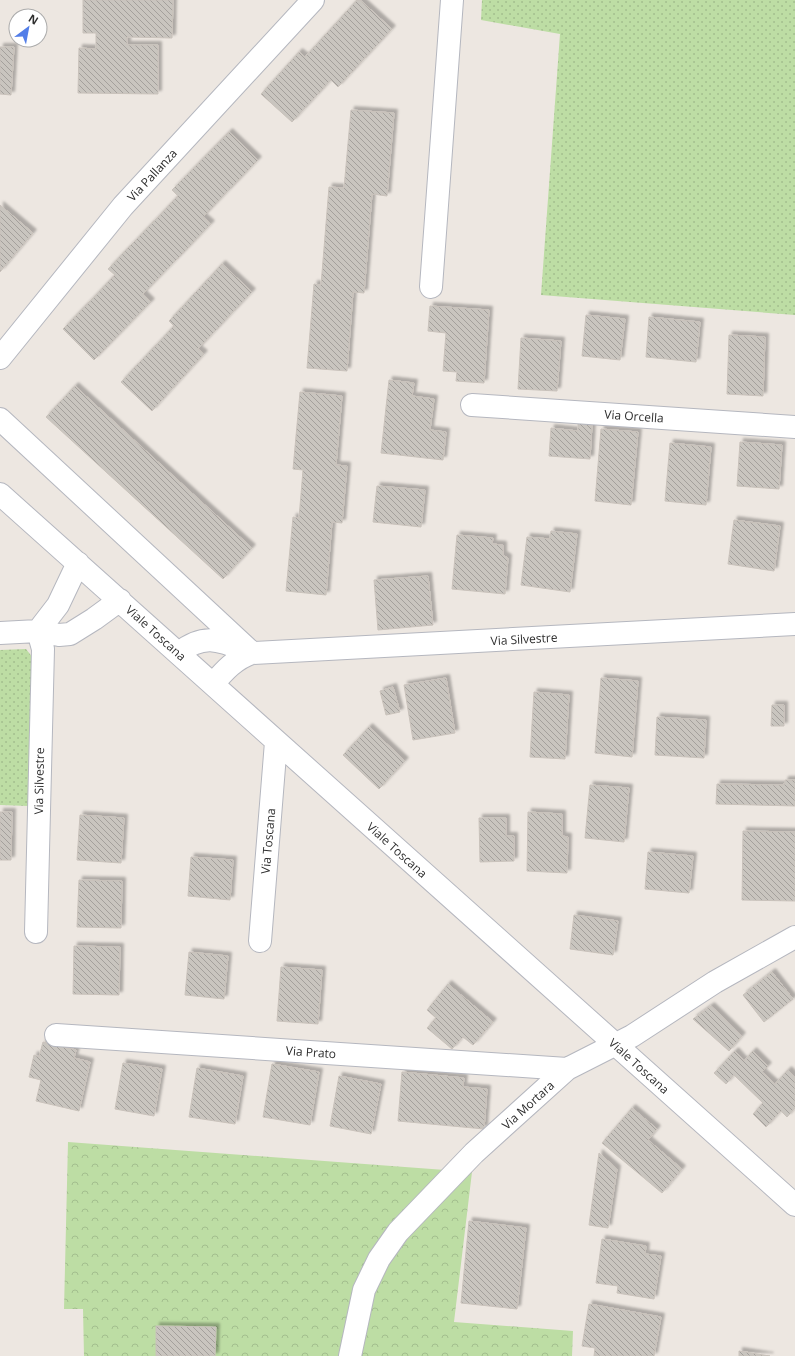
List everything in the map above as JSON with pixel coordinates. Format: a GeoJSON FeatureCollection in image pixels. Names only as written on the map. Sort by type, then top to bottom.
{"type":"FeatureCollection","features":[{"type":"Feature","properties":{"kind":"street","name":"Via Pallanza"},"geometry":{"type":"LineString","coordinates":[[0,358],[123,206],[313,0]]}},
{"type":"Feature","properties":{"kind":"street"},"geometry":{"type":"LineString","coordinates":[[432,287],[452,0]]}},
{"type":"Feature","properties":{"kind":"street","name":"Via Orcella"},"geometry":{"type":"LineString","coordinates":[[472,405],[795,427]]}},
{"type":"Feature","properties":{"kind":"street"},"geometry":{"type":"LineString","coordinates":[[0,419],[252,653]]}},
{"type":"Feature","properties":{"kind":"street","name":"Viale Toscana"},"geometry":{"type":"LineString","coordinates":[[0,494],[795,1205]]}},
{"type":"Feature","properties":{"kind":"street"},"geometry":{"type":"LineString","coordinates":[[38,631],[58,605],[78,563]]}},
{"type":"Feature","properties":{"kind":"street"},"geometry":{"type":"LineString","coordinates":[[0,633],[38,631],[59,635],[70,634],[120,600]]}},
{"type":"Feature","properties":{"kind":"street","name":"Via Silvestre"},"geometry":{"type":"LineString","coordinates":[[213,684],[230,665],[243,656],[252,653],[795,624]]}},
{"type":"Feature","properties":{"kind":"street","name":"Via Silvestre"},"geometry":{"type":"LineString","coordinates":[[36,932],[43,649],[38,631]]}},
{"type":"Feature","properties":{"kind":"street","name":"Via Silvestre"},"geometry":{"type":"LineString","coordinates":[[179,654],[193,644],[210,640],[220,640],[252,653]]}},
{"type":"Feature","properties":{"kind":"street","name":"Via Toscana"},"geometry":{"type":"LineString","coordinates":[[260,941],[276,742]]}},
{"type":"Feature","properties":{"kind":"street","name":"Via Mortara"},"geometry":{"type":"LineString","coordinates":[[350,1356],[364,1290],[379,1259],[394,1237],[474,1153],[567,1069],[632,1036],[715,982],[795,937]]}},
{"type":"Feature","properties":{"kind":"street","name":"Via Prato"},"geometry":{"type":"LineString","coordinates":[[56,1035],[567,1069]]}},
{"type":"Feature","properties":{"kind":"green space"},"geometry":{"type":"Polygon","coordinates":[[[482,0],[795,0],[795,315],[541,295],[560,34],[481,20],[482,0]]]}},
{"type":"Feature","properties":{"kind":"green space"},"geometry":{"type":"Polygon","coordinates":[[[26,649],[33,658],[28,806],[0,805],[0,650],[26,649]]]}},
{"type":"Feature","properties":{"kind":"green space"},"geometry":{"type":"Polygon","coordinates":[[[68,1142],[472,1172],[454,1322],[573,1331],[572,1356],[84,1356],[83,1309],[64,1309],[68,1142]]]}},
{"type":"Feature","properties":{"kind":"building"},"geometry":{"type":"Polygon","coordinates":[[[83,0],[173,0],[172,38],[127,37],[127,45],[158,45],[158,94],[78,93],[79,48],[96,49],[96,33],[83,33],[83,0]]]}},
{"type":"Feature","properties":{"kind":"building"},"geometry":{"type":"Polygon","coordinates":[[[357,0],[360,0],[392,29],[338,87],[331,80],[292,122],[261,94],[299,52],[305,57],[357,0]]]}},
{"type":"Feature","properties":{"kind":"building"},"geometry":{"type":"Polygon","coordinates":[[[0,47],[14,48],[11,95],[0,94],[0,47]]]}},
{"type":"Feature","properties":{"kind":"building"},"geometry":{"type":"Polygon","coordinates":[[[351,110],[394,113],[387,196],[372,194],[364,293],[353,292],[347,371],[307,368],[314,284],[321,285],[329,187],[344,188],[351,110]]]}},
{"type":"Feature","properties":{"kind":"building"},"geometry":{"type":"Polygon","coordinates":[[[229,132],[258,160],[203,217],[211,224],[143,294],[151,302],[94,360],[63,329],[115,275],[108,269],[178,196],[172,190],[229,132]]]}},
{"type":"Feature","properties":{"kind":"building"},"geometry":{"type":"Polygon","coordinates":[[[0,205],[33,233],[0,272],[0,205]]]}},
{"type":"Feature","properties":{"kind":"building"},"geometry":{"type":"Polygon","coordinates":[[[222,264],[252,292],[198,349],[204,354],[152,411],[121,382],[174,326],[169,321],[222,264]]]}},
{"type":"Feature","properties":{"kind":"building"},"geometry":{"type":"Polygon","coordinates":[[[430,306],[489,310],[484,383],[456,381],[457,372],[443,371],[446,333],[428,331],[430,306]]]}},
{"type":"Feature","properties":{"kind":"building"},"geometry":{"type":"Polygon","coordinates":[[[586,315],[625,319],[620,360],[582,356],[586,315]]]}},
{"type":"Feature","properties":{"kind":"building"},"geometry":{"type":"Polygon","coordinates":[[[649,317],[700,322],[696,362],[646,357],[649,317]]]}},
{"type":"Feature","properties":{"kind":"building"},"geometry":{"type":"Polygon","coordinates":[[[729,335],[765,337],[763,396],[727,394],[729,335]]]}},
{"type":"Feature","properties":{"kind":"building"},"geometry":{"type":"Polygon","coordinates":[[[521,338],[561,341],[557,391],[518,389],[521,338]]]}},
{"type":"Feature","properties":{"kind":"building"},"geometry":{"type":"Polygon","coordinates":[[[389,380],[414,383],[412,396],[434,399],[430,430],[446,432],[443,460],[381,453],[389,380]]]}},
{"type":"Feature","properties":{"kind":"building"},"geometry":{"type":"Polygon","coordinates":[[[75,386],[252,548],[223,579],[46,417],[75,386]]]}},
{"type":"Feature","properties":{"kind":"building"},"geometry":{"type":"Polygon","coordinates":[[[300,392],[342,396],[336,465],[347,466],[342,523],[332,522],[326,595],[286,591],[293,517],[299,518],[303,470],[293,469],[300,392]]]}},
{"type":"Feature","properties":{"kind":"building"},"geometry":{"type":"Polygon","coordinates":[[[578,423],[592,425],[590,459],[549,456],[551,428],[578,431],[578,423]]]}},
{"type":"Feature","properties":{"kind":"building"},"geometry":{"type":"Polygon","coordinates":[[[601,429],[638,432],[631,505],[595,501],[601,429]]]}},
{"type":"Feature","properties":{"kind":"building"},"geometry":{"type":"Polygon","coordinates":[[[740,442],[782,445],[779,489],[737,486],[740,442]]]}},
{"type":"Feature","properties":{"kind":"building"},"geometry":{"type":"Polygon","coordinates":[[[670,443],[711,447],[706,505],[665,501],[670,443]]]}},
{"type":"Feature","properties":{"kind":"building"},"geometry":{"type":"Polygon","coordinates":[[[377,486],[425,490],[421,527],[373,522],[377,486]]]}},
{"type":"Feature","properties":{"kind":"building"},"geometry":{"type":"Polygon","coordinates":[[[734,520],[780,526],[774,571],[728,564],[734,520]]]}},
{"type":"Feature","properties":{"kind":"building"},"geometry":{"type":"Polygon","coordinates":[[[551,531],[577,534],[570,592],[521,585],[527,537],[550,539],[551,531]]]}},
{"type":"Feature","properties":{"kind":"building"},"geometry":{"type":"Polygon","coordinates":[[[457,535],[493,538],[492,544],[503,545],[503,555],[508,558],[505,594],[452,589],[457,535]]]}},
{"type":"Feature","properties":{"kind":"building"},"geometry":{"type":"Polygon","coordinates":[[[428,576],[433,625],[378,630],[374,580],[428,576]]]}},
{"type":"Feature","properties":{"kind":"building"},"geometry":{"type":"Polygon","coordinates":[[[446,678],[455,733],[413,740],[404,685],[446,678]]]}},
{"type":"Feature","properties":{"kind":"building"},"geometry":{"type":"Polygon","coordinates":[[[601,678],[638,681],[632,757],[595,753],[601,678]]]}},
{"type":"Feature","properties":{"kind":"building"},"geometry":{"type":"Polygon","coordinates":[[[393,687],[400,712],[386,715],[380,691],[393,687]]]}},
{"type":"Feature","properties":{"kind":"building"},"geometry":{"type":"Polygon","coordinates":[[[534,692],[569,695],[565,759],[530,757],[534,692]]]}},
{"type":"Feature","properties":{"kind":"building"},"geometry":{"type":"Polygon","coordinates":[[[772,705],[784,705],[784,726],[771,726],[772,705]]]}},
{"type":"Feature","properties":{"kind":"building"},"geometry":{"type":"Polygon","coordinates":[[[657,717],[706,720],[704,758],[655,755],[657,717]]]}},
{"type":"Feature","properties":{"kind":"building"},"geometry":{"type":"Polygon","coordinates":[[[369,727],[405,761],[379,789],[343,755],[369,727]]]}},
{"type":"Feature","properties":{"kind":"building"},"geometry":{"type":"Polygon","coordinates":[[[785,780],[795,780],[795,806],[716,804],[717,784],[784,785],[785,780]]]}},
{"type":"Feature","properties":{"kind":"building"},"geometry":{"type":"Polygon","coordinates":[[[590,785],[629,788],[624,842],[585,838],[590,785]]]}},
{"type":"Feature","properties":{"kind":"building"},"geometry":{"type":"Polygon","coordinates":[[[0,812],[12,812],[11,860],[0,860],[0,812]]]}},
{"type":"Feature","properties":{"kind":"building"},"geometry":{"type":"Polygon","coordinates":[[[528,812],[562,814],[562,836],[568,837],[567,873],[527,871],[528,812]]]}},
{"type":"Feature","properties":{"kind":"building"},"geometry":{"type":"Polygon","coordinates":[[[80,815],[124,818],[121,863],[77,860],[80,815]]]}},
{"type":"Feature","properties":{"kind":"building"},"geometry":{"type":"Polygon","coordinates":[[[479,818],[506,818],[506,836],[514,836],[514,861],[480,862],[479,818]]]}},
{"type":"Feature","properties":{"kind":"building"},"geometry":{"type":"Polygon","coordinates":[[[743,831],[795,832],[795,901],[742,900],[743,831]]]}},
{"type":"Feature","properties":{"kind":"building"},"geometry":{"type":"Polygon","coordinates":[[[648,852],[693,856],[689,893],[645,889],[648,852]]]}},
{"type":"Feature","properties":{"kind":"building"},"geometry":{"type":"Polygon","coordinates":[[[191,857],[233,860],[230,900],[188,896],[191,857]]]}},
{"type":"Feature","properties":{"kind":"building"},"geometry":{"type":"Polygon","coordinates":[[[79,880],[122,881],[121,928],[77,927],[79,880]]]}},
{"type":"Feature","properties":{"kind":"building"},"geometry":{"type":"Polygon","coordinates":[[[574,915],[618,921],[613,955],[570,949],[574,915]]]}},
{"type":"Feature","properties":{"kind":"building"},"geometry":{"type":"Polygon","coordinates":[[[74,946],[120,947],[119,995],[73,994],[74,946]]]}},
{"type":"Feature","properties":{"kind":"building"},"geometry":{"type":"Polygon","coordinates":[[[189,952],[228,956],[224,999],[185,995],[189,952]]]}},
{"type":"Feature","properties":{"kind":"building"},"geometry":{"type":"Polygon","coordinates":[[[281,967],[322,970],[318,1024],[277,1021],[281,967]]]}},
{"type":"Feature","properties":{"kind":"building"},"geometry":{"type":"Polygon","coordinates":[[[772,972],[793,999],[764,1022],[743,995],[772,972]]]}},
{"type":"Feature","properties":{"kind":"building"},"geometry":{"type":"Polygon","coordinates":[[[448,984],[493,1022],[473,1045],[463,1037],[452,1049],[427,1028],[436,1018],[427,1010],[448,984]]]}},
{"type":"Feature","properties":{"kind":"building"},"geometry":{"type":"Polygon","coordinates":[[[711,1006],[742,1036],[729,1051],[693,1019],[711,1006]]]}},
{"type":"Feature","properties":{"kind":"building"},"geometry":{"type":"Polygon","coordinates":[[[43,1042],[76,1050],[74,1058],[90,1062],[79,1111],[36,1101],[41,1080],[29,1077],[34,1055],[39,1057],[43,1042]]]}},
{"type":"Feature","properties":{"kind":"building"},"geometry":{"type":"Polygon","coordinates":[[[735,1051],[744,1061],[753,1051],[768,1066],[762,1072],[775,1084],[788,1070],[795,1077],[795,1108],[787,1117],[781,1111],[766,1127],[753,1114],[763,1103],[734,1075],[726,1084],[714,1073],[735,1051]]]}},
{"type":"Feature","properties":{"kind":"building"},"geometry":{"type":"Polygon","coordinates":[[[123,1063],[162,1069],[154,1116],[115,1109],[123,1063]]]}},
{"type":"Feature","properties":{"kind":"building"},"geometry":{"type":"Polygon","coordinates":[[[272,1064],[319,1072],[310,1125],[263,1117],[272,1064]]]}},
{"type":"Feature","properties":{"kind":"building"},"geometry":{"type":"Polygon","coordinates":[[[197,1068],[243,1076],[235,1124],[189,1117],[197,1068]]]}},
{"type":"Feature","properties":{"kind":"building"},"geometry":{"type":"Polygon","coordinates":[[[402,1072],[464,1078],[463,1087],[487,1089],[484,1129],[398,1121],[402,1072]]]}},
{"type":"Feature","properties":{"kind":"building"},"geometry":{"type":"Polygon","coordinates":[[[339,1076],[381,1084],[371,1134],[330,1126],[339,1076]]]}},
{"type":"Feature","properties":{"kind":"building"},"geometry":{"type":"Polygon","coordinates":[[[632,1108],[657,1129],[648,1140],[682,1169],[662,1193],[602,1143],[632,1108]]]}},
{"type":"Feature","properties":{"kind":"building"},"geometry":{"type":"Polygon","coordinates":[[[599,1153],[617,1169],[608,1228],[589,1225],[599,1153]]]}},
{"type":"Feature","properties":{"kind":"building"},"geometry":{"type":"Polygon","coordinates":[[[469,1221],[526,1228],[517,1309],[461,1303],[469,1221]]]}},
{"type":"Feature","properties":{"kind":"building"},"geometry":{"type":"Polygon","coordinates":[[[602,1239],[646,1246],[645,1254],[661,1256],[654,1299],[617,1293],[618,1286],[596,1283],[602,1239]]]}},
{"type":"Feature","properties":{"kind":"building"},"geometry":{"type":"Polygon","coordinates":[[[589,1304],[661,1317],[654,1356],[594,1356],[595,1348],[582,1346],[589,1304]]]}},
{"type":"Feature","properties":{"kind":"building"},"geometry":{"type":"Polygon","coordinates":[[[156,1326],[216,1327],[215,1356],[156,1356],[156,1326]]]}},
{"type":"Feature","properties":{"kind":"building"},"geometry":{"type":"Polygon","coordinates":[[[739,1351],[770,1356],[739,1356],[739,1351]]]}}]}
